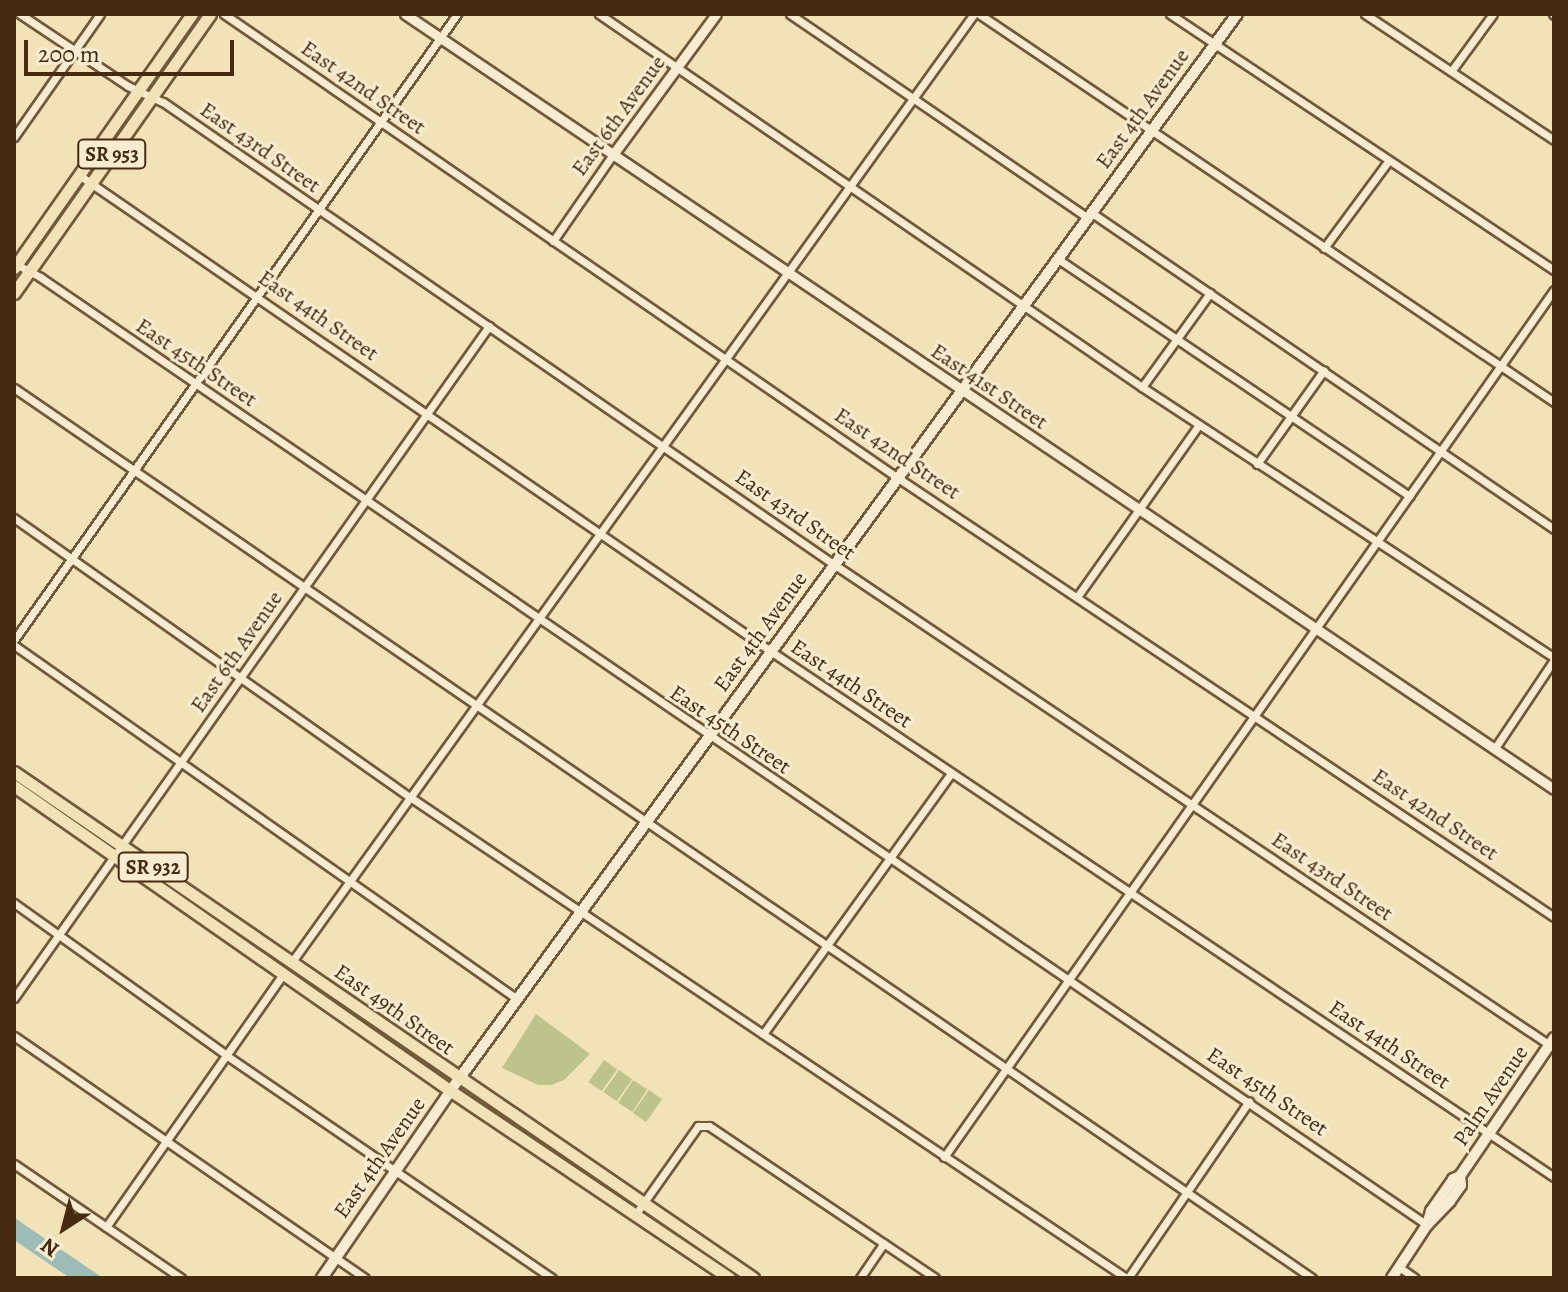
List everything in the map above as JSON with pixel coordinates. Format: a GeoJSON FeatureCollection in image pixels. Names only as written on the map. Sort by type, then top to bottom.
{"type":"FeatureCollection","features":[{"type":"Feature","properties":{"kind":"main road","name":"SR 953"},"geometry":{"type":"LineString","coordinates":[[15,265],[192,14]]}},
{"type":"Feature","properties":{"kind":"main road","name":"SR 953"},"geometry":{"type":"LineString","coordinates":[[14,293],[210,14]]}},
{"type":"Feature","properties":{"kind":"main road","name":"East 4th Avenue"},"geometry":{"type":"LineString","coordinates":[[322,1278],[459,1079],[1237,14]]}},
{"type":"Feature","properties":{"kind":"main road","name":"East 49th Street"},"geometry":{"type":"LineString","coordinates":[[14,772],[283,974],[729,1278]]}},
{"type":"Feature","properties":{"kind":"main road","name":"East 49th Street"},"geometry":{"type":"LineString","coordinates":[[14,786],[291,963],[753,1278]]}},
{"type":"Feature","properties":{"kind":"main road"},"geometry":{"type":"LineString","coordinates":[[229,935],[238,937],[277,964],[291,963]]}},
{"type":"Feature","properties":{"kind":"main road"},"geometry":{"type":"LineString","coordinates":[[283,974],[295,973],[323,992],[338,995]]}},
{"type":"Feature","properties":{"kind":"main road","name":"Palm Avenue"},"geometry":{"type":"LineString","coordinates":[[1392,1278],[1427,1225],[1431,1211],[1453,1179],[1460,1176],[1552,1044]]}},
{"type":"Feature","properties":{"kind":"street","name":"East 43rd Street"},"geometry":{"type":"LineString","coordinates":[[20,14],[75,51],[152,96],[835,565],[1552,1044]]}},
{"type":"Feature","properties":{"kind":"street"},"geometry":{"type":"LineString","coordinates":[[14,137],[100,14]]}},
{"type":"Feature","properties":{"kind":"street","name":"East 42nd Street"},"geometry":{"type":"LineString","coordinates":[[224,14],[898,478],[1554,917]]}},
{"type":"Feature","properties":{"kind":"street","name":"East 41st Street"},"geometry":{"type":"LineString","coordinates":[[405,14],[1554,789]]}},
{"type":"Feature","properties":{"kind":"street"},"geometry":{"type":"LineString","coordinates":[[457,14],[14,642],[517,999]]}},
{"type":"Feature","properties":{"kind":"street"},"geometry":{"type":"LineString","coordinates":[[599,14],[1142,387],[1554,659],[1495,748]]}},
{"type":"Feature","properties":{"kind":"street","name":"East 6th Avenue"},"geometry":{"type":"LineString","coordinates":[[553,241],[716,14]]}},
{"type":"Feature","properties":{"kind":"street"},"geometry":{"type":"LineString","coordinates":[[790,14],[1090,216],[1132,240],[1554,529]]}},
{"type":"Feature","properties":{"kind":"street"},"geometry":{"type":"LineString","coordinates":[[291,963],[786,273],[976,14],[1554,402]]}},
{"type":"Feature","properties":{"kind":"street"},"geometry":{"type":"LineString","coordinates":[[1170,14],[1554,270]]}},
{"type":"Feature","properties":{"kind":"street"},"geometry":{"type":"LineString","coordinates":[[1365,14],[1554,140]]}},
{"type":"Feature","properties":{"kind":"street"},"geometry":{"type":"LineString","coordinates":[[1452,70],[1493,14]]}},
{"type":"Feature","properties":{"kind":"street"},"geometry":{"type":"LineString","coordinates":[[1324,248],[1389,160]]}},
{"type":"Feature","properties":{"kind":"street","name":"East 44th Street"},"geometry":{"type":"LineString","coordinates":[[79,175],[772,652],[1554,1177]]}},
{"type":"Feature","properties":{"kind":"street"},"geometry":{"type":"LineString","coordinates":[[1058,259],[1410,496]]}},
{"type":"Feature","properties":{"kind":"street","name":"East 45th Street"},"geometry":{"type":"LineString","coordinates":[[15,265],[367,501],[1427,1225]]}},
{"type":"Feature","properties":{"kind":"street"},"geometry":{"type":"LineString","coordinates":[[944,1157],[1554,290]]}},
{"type":"Feature","properties":{"kind":"street"},"geometry":{"type":"LineString","coordinates":[[1142,387],[1210,293]]}},
{"type":"Feature","properties":{"kind":"street","name":"East 6th Avenue"},"geometry":{"type":"LineString","coordinates":[[14,998],[489,326]]}},
{"type":"Feature","properties":{"kind":"street"},"geometry":{"type":"LineString","coordinates":[[1257,464],[1324,370]]}},
{"type":"Feature","properties":{"kind":"street"},"geometry":{"type":"LineString","coordinates":[[14,388],[646,825],[1008,1068],[1312,1278]]}},
{"type":"Feature","properties":{"kind":"street"},"geometry":{"type":"LineString","coordinates":[[1077,597],[1199,425]]}},
{"type":"Feature","properties":{"kind":"street"},"geometry":{"type":"LineString","coordinates":[[14,518],[242,675],[410,797],[1127,1278],[1249,1101]]}},
{"type":"Feature","properties":{"kind":"street"},"geometry":{"type":"LineString","coordinates":[[763,1034],[951,773]]}},
{"type":"Feature","properties":{"kind":"street"},"geometry":{"type":"LineString","coordinates":[[14,903],[226,1055],[552,1278]]}},
{"type":"Feature","properties":{"kind":"street"},"geometry":{"type":"LineString","coordinates":[[106,1227],[283,974]]}},
{"type":"Feature","properties":{"kind":"street"},"geometry":{"type":"LineString","coordinates":[[14,1036],[365,1278]]}},
{"type":"Feature","properties":{"kind":"street"},"geometry":{"type":"LineString","coordinates":[[635,1215],[698,1126],[703,1125],[935,1278]]}},
{"type":"Feature","properties":{"kind":"street"},"geometry":{"type":"LineString","coordinates":[[14,1164],[181,1278]]}},
{"type":"Feature","properties":{"kind":"street"},"geometry":{"type":"LineString","coordinates":[[860,1278],[884,1243]]}},
{"type":"Feature","properties":{"kind":"street"},"geometry":{"type":"LineString","coordinates":[[1399,1267],[1415,1278]]}},
{"type":"Feature","properties":{"kind":"green space"},"geometry":{"type":"Polygon","coordinates":[[[536,1014],[590,1054],[564,1080],[551,1085],[538,1085],[502,1068],[536,1014]]]}},
{"type":"Feature","properties":{"kind":"green space"},"geometry":{"type":"Polygon","coordinates":[[[604,1060],[617,1069],[602,1091],[589,1082],[604,1060]]]}},
{"type":"Feature","properties":{"kind":"green space"},"geometry":{"type":"Polygon","coordinates":[[[619,1070],[632,1079],[617,1101],[604,1092],[619,1070]]]}},
{"type":"Feature","properties":{"kind":"green space"},"geometry":{"type":"Polygon","coordinates":[[[633,1080],[647,1089],[633,1112],[618,1103],[633,1080]]]}},
{"type":"Feature","properties":{"kind":"green space"},"geometry":{"type":"Polygon","coordinates":[[[649,1090],[662,1099],[646,1122],[633,1113],[649,1090]]]}},
{"type":"Feature","properties":{"kind":"water"},"geometry":{"type":"Polygon","coordinates":[[[14,1217],[103,1278],[70,1278],[14,1240],[14,1217]]]}}]}
